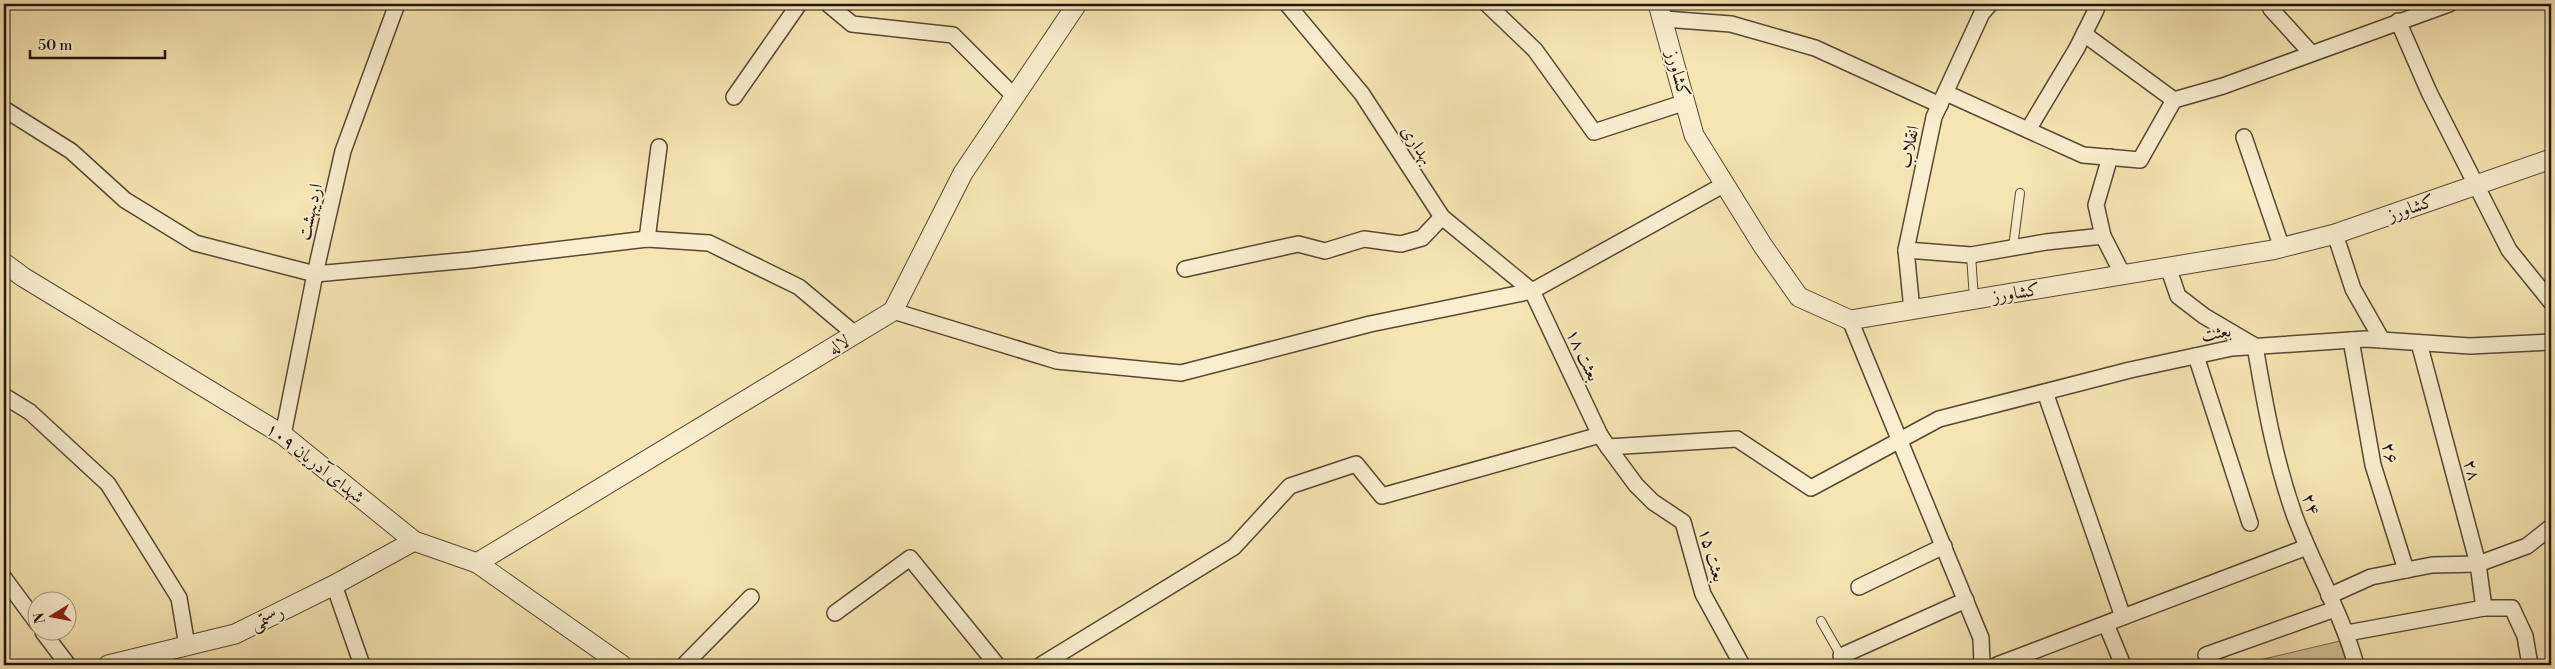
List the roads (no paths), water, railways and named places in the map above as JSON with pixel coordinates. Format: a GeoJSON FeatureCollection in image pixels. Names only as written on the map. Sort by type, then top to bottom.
{"type":"FeatureCollection","features":[{"type":"Feature","properties":{"kind":"street","name":"اردیبهشت"},"geometry":{"type":"LineString","coordinates":[[283,435],[315,274],[344,151],[398,4]]}},
{"type":"Feature","properties":{"kind":"street"},"geometry":{"type":"LineString","coordinates":[[734,97],[799,4]]}},
{"type":"Feature","properties":{"kind":"street"},"geometry":{"type":"LineString","coordinates":[[828,4],[852,24],[953,35],[1015,98]]}},
{"type":"Feature","properties":{"kind":"street"},"geometry":{"type":"LineString","coordinates":[[1077,4],[963,172],[893,311],[1057,361],[1181,373],[1370,324],[1532,291],[1725,184]]}},
{"type":"Feature","properties":{"kind":"street","name":"بهداری"},"geometry":{"type":"LineString","coordinates":[[1287,4],[1362,94],[1442,218],[1532,291]]}},
{"type":"Feature","properties":{"kind":"street"},"geometry":{"type":"LineString","coordinates":[[1487,4],[1535,50],[1594,132],[1686,102]]}},
{"type":"Feature","properties":{"kind":"street","name":"انقلاب"},"geometry":{"type":"LineString","coordinates":[[1912,310],[1906,250],[1934,117],[1982,13],[1990,4]]}},
{"type":"Feature","properties":{"kind":"street"},"geometry":{"type":"LineString","coordinates":[[2028,130],[2084,34],[2096,10],[2092,4]]}},
{"type":"Feature","properties":{"kind":"street"},"geometry":{"type":"LineString","coordinates":[[2270,4],[2271,9],[2311,53]]}},
{"type":"Feature","properties":{"kind":"street"},"geometry":{"type":"LineString","coordinates":[[1661,12],[1731,24],[1815,48],[1943,99],[2028,130],[2083,155],[2140,160],[2174,100],[2223,86],[2449,4]]}},
{"type":"Feature","properties":{"kind":"street","name":"کشاورز"},"geometry":{"type":"LineString","coordinates":[[1661,12],[1694,135],[1763,246],[1799,296],[1850,320],[2282,248],[2335,234],[2551,159]]}},
{"type":"Feature","properties":{"kind":"street"},"geometry":{"type":"LineString","coordinates":[[2398,21],[2429,92],[2509,250],[2551,302]]}},
{"type":"Feature","properties":{"kind":"street"},"geometry":{"type":"LineString","coordinates":[[2084,34],[2174,100]]}},
{"type":"Feature","properties":{"kind":"street"},"geometry":{"type":"LineString","coordinates":[[4,109],[72,151],[125,200],[196,243],[315,274],[470,260],[647,238],[709,243],[799,287],[856,334]]}},
{"type":"Feature","properties":{"kind":"street"},"geometry":{"type":"LineString","coordinates":[[2244,137],[2282,248]]}},
{"type":"Feature","properties":{"kind":"street"},"geometry":{"type":"LineString","coordinates":[[647,238],[660,146]]}},
{"type":"Feature","properties":{"kind":"street"},"geometry":{"type":"LineString","coordinates":[[2110,157],[2096,205],[2103,236],[2123,275]]}},
{"type":"Feature","properties":{"kind":"street"},"geometry":{"type":"LineString","coordinates":[[1185,269],[1298,244],[1325,251],[1364,239],[1401,244],[1422,238],[1442,218]]}},
{"type":"Feature","properties":{"kind":"street"},"geometry":{"type":"LineString","coordinates":[[2335,234],[2352,289],[2382,340]]}},
{"type":"Feature","properties":{"kind":"street"},"geometry":{"type":"LineString","coordinates":[[1906,250],[1971,255],[2103,236]]}},
{"type":"Feature","properties":{"kind":"street","name":"شهدای آدریان ۱۰۹"},"geometry":{"type":"LineString","coordinates":[[4,263],[23,277],[283,435],[414,541],[477,563],[622,665]]}},
{"type":"Feature","properties":{"kind":"street"},"geometry":{"type":"LineString","coordinates":[[2168,268],[2178,296],[2204,316],[2255,346]]}},
{"type":"Feature","properties":{"kind":"street","name":"بعثت ۱۸"},"geometry":{"type":"LineString","coordinates":[[1532,291],[1604,441]]}},
{"type":"Feature","properties":{"kind":"street","name":"لاله"},"geometry":{"type":"LineString","coordinates":[[477,563],[893,311]]}},
{"type":"Feature","properties":{"kind":"street"},"geometry":{"type":"LineString","coordinates":[[1850,320],[1981,638],[1982,665]]}},
{"type":"Feature","properties":{"kind":"street","name":"بعثت"},"geometry":{"type":"LineString","coordinates":[[1604,441],[1737,439],[1811,488],[1939,419],[2232,348],[2351,340],[2382,340],[2470,346],[2551,342]]}},
{"type":"Feature","properties":{"kind":"street","name":"۲۶"},"geometry":{"type":"LineString","coordinates":[[2351,340],[2373,465],[2406,570]]}},
{"type":"Feature","properties":{"kind":"street","name":"۲۸"},"geometry":{"type":"LineString","coordinates":[[2419,343],[2478,564],[2484,608]]}},
{"type":"Feature","properties":{"kind":"street","name":"۲۴"},"geometry":{"type":"LineString","coordinates":[[2255,346],[2269,429],[2295,516],[2307,547],[2347,633],[2356,665]]}},
{"type":"Feature","properties":{"kind":"street"},"geometry":{"type":"LineString","coordinates":[[2196,356],[2250,524]]}},
{"type":"Feature","properties":{"kind":"street"},"geometry":{"type":"LineString","coordinates":[[2045,392],[2123,617]]}},
{"type":"Feature","properties":{"kind":"street"},"geometry":{"type":"LineString","coordinates":[[4,396],[30,412],[108,484],[179,598],[187,646]]}},
{"type":"Feature","properties":{"kind":"street"},"geometry":{"type":"LineString","coordinates":[[1041,665],[1234,547],[1290,486],[1356,464],[1382,496],[1604,441]]}},
{"type":"Feature","properties":{"kind":"street","name":"بعثت ۱۵"},"geometry":{"type":"LineString","coordinates":[[1604,441],[1648,497],[1683,522],[1704,594],[1742,665]]}},
{"type":"Feature","properties":{"kind":"street"},"geometry":{"type":"LineString","coordinates":[[2206,655],[2332,603],[2371,577],[2432,565],[2478,564],[2527,546],[2551,527]]}},
{"type":"Feature","properties":{"kind":"street","name":"رستمی"},"geometry":{"type":"LineString","coordinates":[[108,665],[235,634],[334,585],[414,541]]}},
{"type":"Feature","properties":{"kind":"street"},"geometry":{"type":"LineString","coordinates":[[1859,586],[1944,546]]}},
{"type":"Feature","properties":{"kind":"street"},"geometry":{"type":"LineString","coordinates":[[1997,665],[2307,547]]}},
{"type":"Feature","properties":{"kind":"street"},"geometry":{"type":"LineString","coordinates":[[836,613],[910,558],[996,665]]}},
{"type":"Feature","properties":{"kind":"street"},"geometry":{"type":"LineString","coordinates":[[4,578],[28,610]]}},
{"type":"Feature","properties":{"kind":"street"},"geometry":{"type":"LineString","coordinates":[[334,585],[362,665]]}},
{"type":"Feature","properties":{"kind":"street"},"geometry":{"type":"LineString","coordinates":[[684,665],[751,597]]}},
{"type":"Feature","properties":{"kind":"street"},"geometry":{"type":"LineString","coordinates":[[1845,661],[1966,600]]}},
{"type":"Feature","properties":{"kind":"street"},"geometry":{"type":"LineString","coordinates":[[2347,633],[2484,608],[2512,608],[2525,636],[2530,665]]}},
{"type":"Feature","properties":{"kind":"street"},"geometry":{"type":"LineString","coordinates":[[2106,624],[2123,665]]}},
{"type":"Feature","properties":{"kind":"street"},"geometry":{"type":"LineString","coordinates":[[51,642],[68,665]]}},
{"type":"Feature","properties":{"kind":"lane"},"geometry":{"type":"LineString","coordinates":[[2013,248],[2020,193]]}},
{"type":"Feature","properties":{"kind":"lane"},"geometry":{"type":"LineString","coordinates":[[1971,255],[1974,300]]}},
{"type":"Feature","properties":{"kind":"lane"},"geometry":{"type":"LineString","coordinates":[[1821,621],[1845,661]]}}]}
